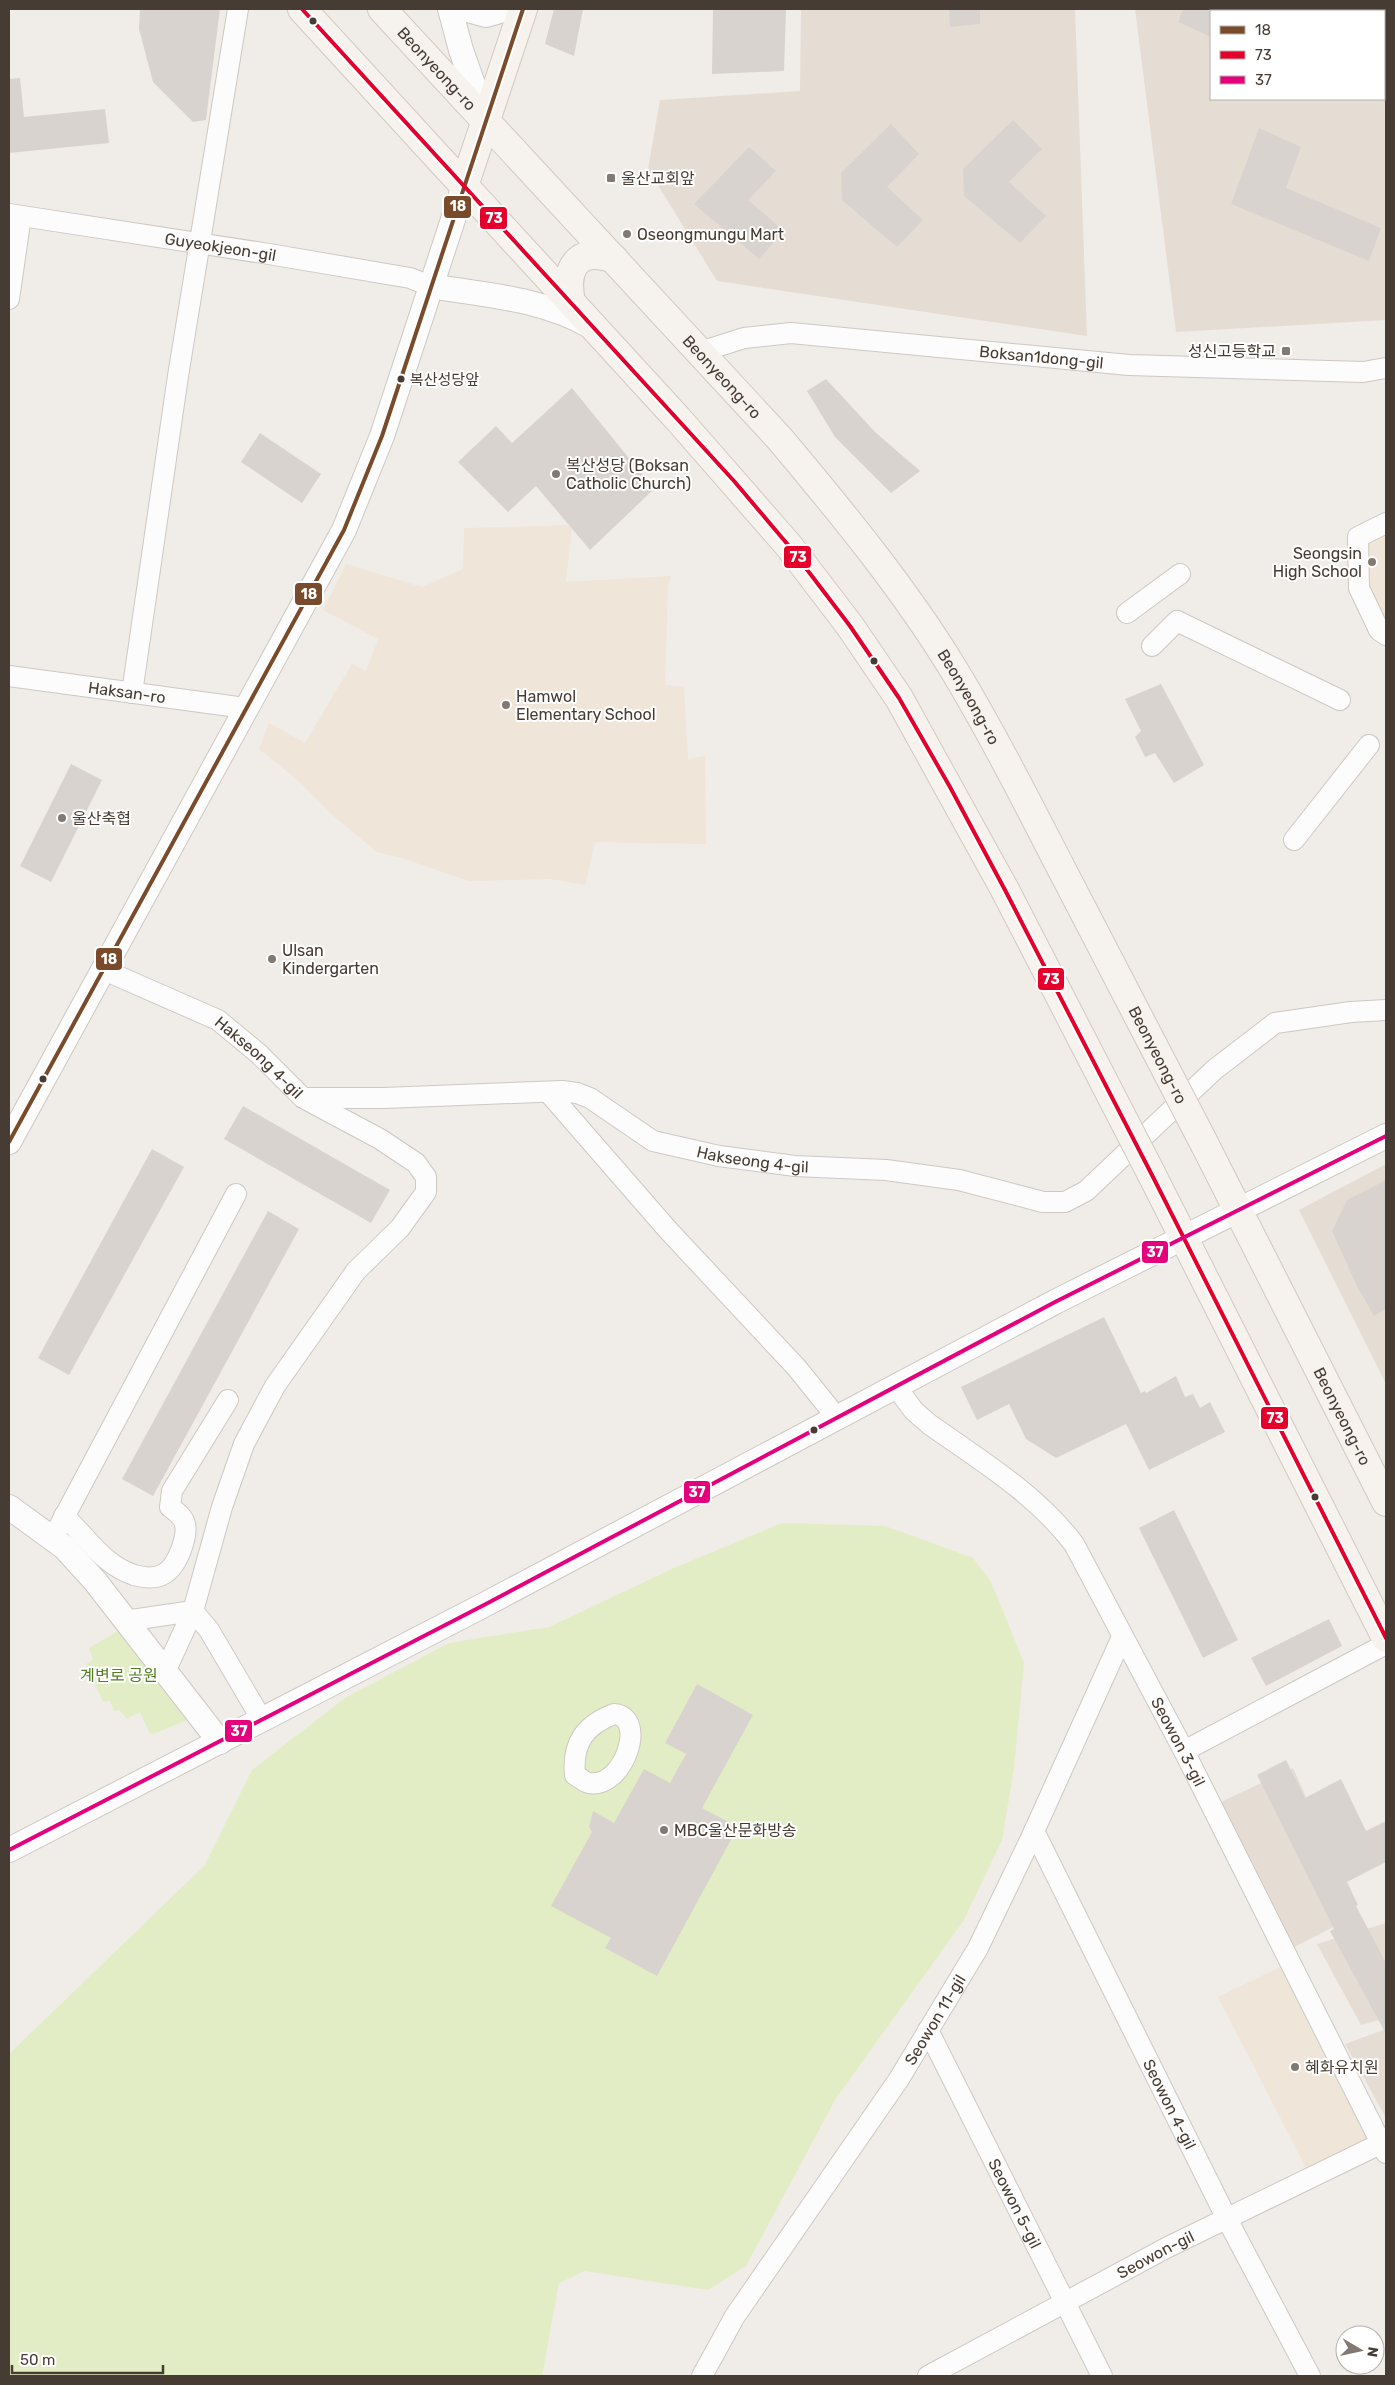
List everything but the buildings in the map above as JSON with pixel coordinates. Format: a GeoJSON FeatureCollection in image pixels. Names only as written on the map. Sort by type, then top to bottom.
{"type":"FeatureCollection","features":[{"type":"Feature","properties":{"kind":"main road"},"geometry":{"type":"LineString","coordinates":[[302,9],[598,331],[761,513],[850,626],[899,698],[1005,890],[1152,1174],[1386,1638]]}},
{"type":"Feature","properties":{"kind":"main road","name":"Beonyeong-ro"},"geometry":{"type":"LineString","coordinates":[[382,9],[780,439],[839,509],[903,593],[953,669],[1006,762],[1380,1482],[1386,1502]]}},
{"type":"Feature","properties":{"kind":"main road"},"geometry":{"type":"LineString","coordinates":[[464,186],[487,122],[523,9]]}},
{"type":"Feature","properties":{"kind":"main road"},"geometry":{"type":"LineString","coordinates":[[571,302],[568,281],[570,270],[576,262],[585,256],[594,255],[614,259]]}},
{"type":"Feature","properties":{"kind":"street"},"geometry":{"type":"LineString","coordinates":[[132,693],[176,385],[201,244],[238,9]]}},
{"type":"Feature","properties":{"kind":"street"},"geometry":{"type":"LineString","coordinates":[[450,9],[461,50],[487,122]]}},
{"type":"Feature","properties":{"kind":"street"},"geometry":{"type":"LineString","coordinates":[[464,9],[486,15],[508,9]]}},
{"type":"Feature","properties":{"kind":"street"},"geometry":{"type":"LineString","coordinates":[[9,1142],[344,530],[382,436],[464,186]]}},
{"type":"Feature","properties":{"kind":"street"},"geometry":{"type":"LineString","coordinates":[[9,299],[15,215]]}},
{"type":"Feature","properties":{"kind":"street","name":"Guyeokjeon-gil"},"geometry":{"type":"LineString","coordinates":[[15,215],[410,278],[430,286]]}},
{"type":"Feature","properties":{"kind":"street"},"geometry":{"type":"LineString","coordinates":[[430,286],[542,305],[570,315],[598,331]]}},
{"type":"Feature","properties":{"kind":"street","name":"Boksan1dong-gil"},"geometry":{"type":"LineString","coordinates":[[700,352],[744,338],[791,332],[1129,366],[1363,372],[1386,368]]}},
{"type":"Feature","properties":{"kind":"street"},"geometry":{"type":"LineString","coordinates":[[1386,523],[1358,537],[1359,588],[1379,630],[1386,635]]}},
{"type":"Feature","properties":{"kind":"street"},"geometry":{"type":"LineString","coordinates":[[1127,613],[1180,574]]}},
{"type":"Feature","properties":{"kind":"street"},"geometry":{"type":"LineString","coordinates":[[1152,646],[1177,622],[1340,700]]}},
{"type":"Feature","properties":{"kind":"street","name":"Haksan-ro"},"geometry":{"type":"LineString","coordinates":[[9,676],[245,708]]}},
{"type":"Feature","properties":{"kind":"street"},"geometry":{"type":"LineString","coordinates":[[1294,840],[1369,745]]}},
{"type":"Feature","properties":{"kind":"street","name":"Hakseong 4-gil"},"geometry":{"type":"LineString","coordinates":[[104,970],[218,1020],[260,1054],[303,1098],[384,1098],[548,1092],[577,1093],[590,1098],[653,1141],[720,1156],[795,1166],[886,1170],[959,1180],[1043,1202],[1065,1202],[1086,1192],[1214,1070],[1275,1023],[1351,1012],[1386,1010]]}},
{"type":"Feature","properties":{"kind":"street"},"geometry":{"type":"LineString","coordinates":[[548,1092],[668,1230],[797,1368],[838,1419]]}},
{"type":"Feature","properties":{"kind":"street"},"geometry":{"type":"LineString","coordinates":[[165,1672],[193,1611],[222,1508],[244,1444],[275,1386],[356,1271],[400,1228],[426,1192],[426,1177],[412,1159],[380,1139],[303,1098]]}},
{"type":"Feature","properties":{"kind":"street"},"geometry":{"type":"LineString","coordinates":[[9,1850],[220,1742],[838,1419],[1055,1302],[1386,1136]]}},
{"type":"Feature","properties":{"kind":"street"},"geometry":{"type":"LineString","coordinates":[[53,1538],[236,1194]]}},
{"type":"Feature","properties":{"kind":"street","name":"Seowon 3-gil"},"geometry":{"type":"LineString","coordinates":[[897,1388],[914,1411],[929,1424],[1033,1498],[1056,1520],[1074,1544],[1184,1751],[1385,2146]]}},
{"type":"Feature","properties":{"kind":"street"},"geometry":{"type":"LineString","coordinates":[[64,1516],[82,1532],[96,1551],[120,1569],[156,1578],[166,1573],[174,1567],[185,1536],[186,1525],[182,1518],[170,1507],[172,1491],[228,1400]]}},
{"type":"Feature","properties":{"kind":"street"},"geometry":{"type":"LineString","coordinates":[[9,1507],[64,1547],[95,1581],[220,1742]]}},
{"type":"Feature","properties":{"kind":"street"},"geometry":{"type":"LineString","coordinates":[[125,1621],[193,1611]]}},
{"type":"Feature","properties":{"kind":"street"},"geometry":{"type":"LineString","coordinates":[[193,1611],[210,1630],[262,1720]]}},
{"type":"Feature","properties":{"kind":"street","name":"Seowon 11-gil"},"geometry":{"type":"LineString","coordinates":[[702,2376],[735,2316],[899,2079],[978,1948],[1034,1831],[1122,1637]]}},
{"type":"Feature","properties":{"kind":"street"},"geometry":{"type":"LineString","coordinates":[[1184,1751],[1386,1644]]}},
{"type":"Feature","properties":{"kind":"street","name":"Seowon 4-gil"},"geometry":{"type":"LineString","coordinates":[[1034,1831],[1227,2219],[1310,2376]]}},
{"type":"Feature","properties":{"kind":"street","name":"Seowon 5-gil"},"geometry":{"type":"LineString","coordinates":[[928,2030],[1102,2376]]}},
{"type":"Feature","properties":{"kind":"street","name":"Seowon-gil"},"geometry":{"type":"LineString","coordinates":[[928,2376],[1227,2219],[1385,2146]]}},
{"type":"Feature","properties":{"kind":"shaded area"},"geometry":{"type":"Polygon","coordinates":[[[801,9],[1075,9],[1087,336],[717,281],[648,169],[660,100],[800,91],[801,9]]]}},
{"type":"Feature","properties":{"kind":"shaded area"},"geometry":{"type":"Polygon","coordinates":[[[1135,9],[1386,9],[1386,320],[1176,332],[1135,9]]]}},
{"type":"Feature","properties":{"kind":"shaded area","name":"Seongsin High School"},"geometry":{"type":"Polygon","coordinates":[[[1386,523],[1386,635],[1359,588],[1358,537],[1386,523]]]}},
{"type":"Feature","properties":{"kind":"shaded area","name":"Hamwol Elementary School"},"geometry":{"type":"Polygon","coordinates":[[[572,525],[566,582],[671,576],[668,586],[665,685],[684,687],[688,759],[705,756],[706,844],[595,842],[585,885],[551,879],[469,881],[402,858],[377,852],[332,815],[295,778],[259,749],[269,723],[305,743],[352,664],[366,671],[378,639],[323,610],[346,564],[422,587],[463,569],[464,528],[572,525]]]}},
{"type":"Feature","properties":{"kind":"shaded area"},"geometry":{"type":"Polygon","coordinates":[[[1386,1164],[1386,1384],[1299,1210],[1386,1164]]]}},
{"type":"Feature","properties":{"kind":"shaded area"},"geometry":{"type":"Polygon","coordinates":[[[1293,1768],[1359,1914],[1294,1947],[1221,1802],[1293,1768]]]}},
{"type":"Feature","properties":{"kind":"shaded area"},"geometry":{"type":"Polygon","coordinates":[[[1386,1923],[1386,2018],[1361,2025],[1317,1944],[1386,1923]]]}},
{"type":"Feature","properties":{"kind":"shaded area","name":"혜화유치원"},"geometry":{"type":"Polygon","coordinates":[[[1284,1965],[1372,2138],[1308,2172],[1218,1997],[1284,1965]]]}},
{"type":"Feature","properties":{"kind":"shaded area"},"geometry":{"type":"Polygon","coordinates":[[[1386,2029],[1386,2118],[1345,2044],[1386,2029]]]}},
{"type":"Feature","properties":{"kind":"green space"},"geometry":{"type":"Polygon","coordinates":[[[782,1523],[885,1526],[973,1558],[991,1582],[1024,1663],[1014,1768],[1002,1840],[964,1920],[835,2100],[746,2266],[708,2290],[585,2271],[559,2283],[542,2376],[9,2376],[9,2054],[205,1865],[252,1770],[345,1698],[449,1643],[549,1627],[674,1568],[782,1523]]]}},
{"type":"Feature","properties":{"kind":"green space","name":"계변로 공원"},"geometry":{"type":"Polygon","coordinates":[[[118,1631],[190,1719],[153,1734],[149,1732],[140,1712],[127,1719],[119,1710],[114,1711],[110,1701],[103,1702],[86,1664],[93,1660],[89,1648],[118,1631]]]}},
{"type":"Feature","properties":{"kind":"transit line","name":"73"},"geometry":{"type":"LineString","coordinates":[[302,9],[734,481],[789,546],[850,626],[899,698],[950,787],[1005,890],[1152,1175],[1386,1638]]}},
{"type":"Feature","properties":{"kind":"transit line","name":"18"},"geometry":{"type":"LineString","coordinates":[[9,1142],[344,530],[382,436],[523,9]]}},
{"type":"Feature","properties":{"kind":"transit line","name":"37"},"geometry":{"type":"LineString","coordinates":[[9,1850],[484,1605],[1055,1302],[1386,1136]]}},
{"type":"Feature","properties":{"kind":"place","name":"울산교회앞"},"geometry":{"type":"Point","coordinates":[611,178]}},
{"type":"Feature","properties":{"kind":"place","name":"Oseongmungu Mart"},"geometry":{"type":"Point","coordinates":[627,234]}},
{"type":"Feature","properties":{"kind":"place","name":"성신고등학교"},"geometry":{"type":"Point","coordinates":[1286,351]}},
{"type":"Feature","properties":{"kind":"place","name":"복산성당앞"},"geometry":{"type":"Point","coordinates":[401,379]}},
{"type":"Feature","properties":{"kind":"place","name":"복산성당 (Boksan Catholic Church)"},"geometry":{"type":"Point","coordinates":[556,474]}},
{"type":"Feature","properties":{"kind":"place","name":"Seongsin High School"},"geometry":{"type":"Point","coordinates":[1372,562]}},
{"type":"Feature","properties":{"kind":"place","name":"Hamwol Elementary School"},"geometry":{"type":"Point","coordinates":[506,705]}},
{"type":"Feature","properties":{"kind":"place","name":"울산축협"},"geometry":{"type":"Point","coordinates":[62,818]}},
{"type":"Feature","properties":{"kind":"place","name":"Ulsan Kindergarten"},"geometry":{"type":"Point","coordinates":[272,959]}},
{"type":"Feature","properties":{"kind":"place","name":"MBC울산문화방송"},"geometry":{"type":"Point","coordinates":[664,1830]}},
{"type":"Feature","properties":{"kind":"place","name":"혜화유치원"},"geometry":{"type":"Point","coordinates":[1295,2067]}}]}
